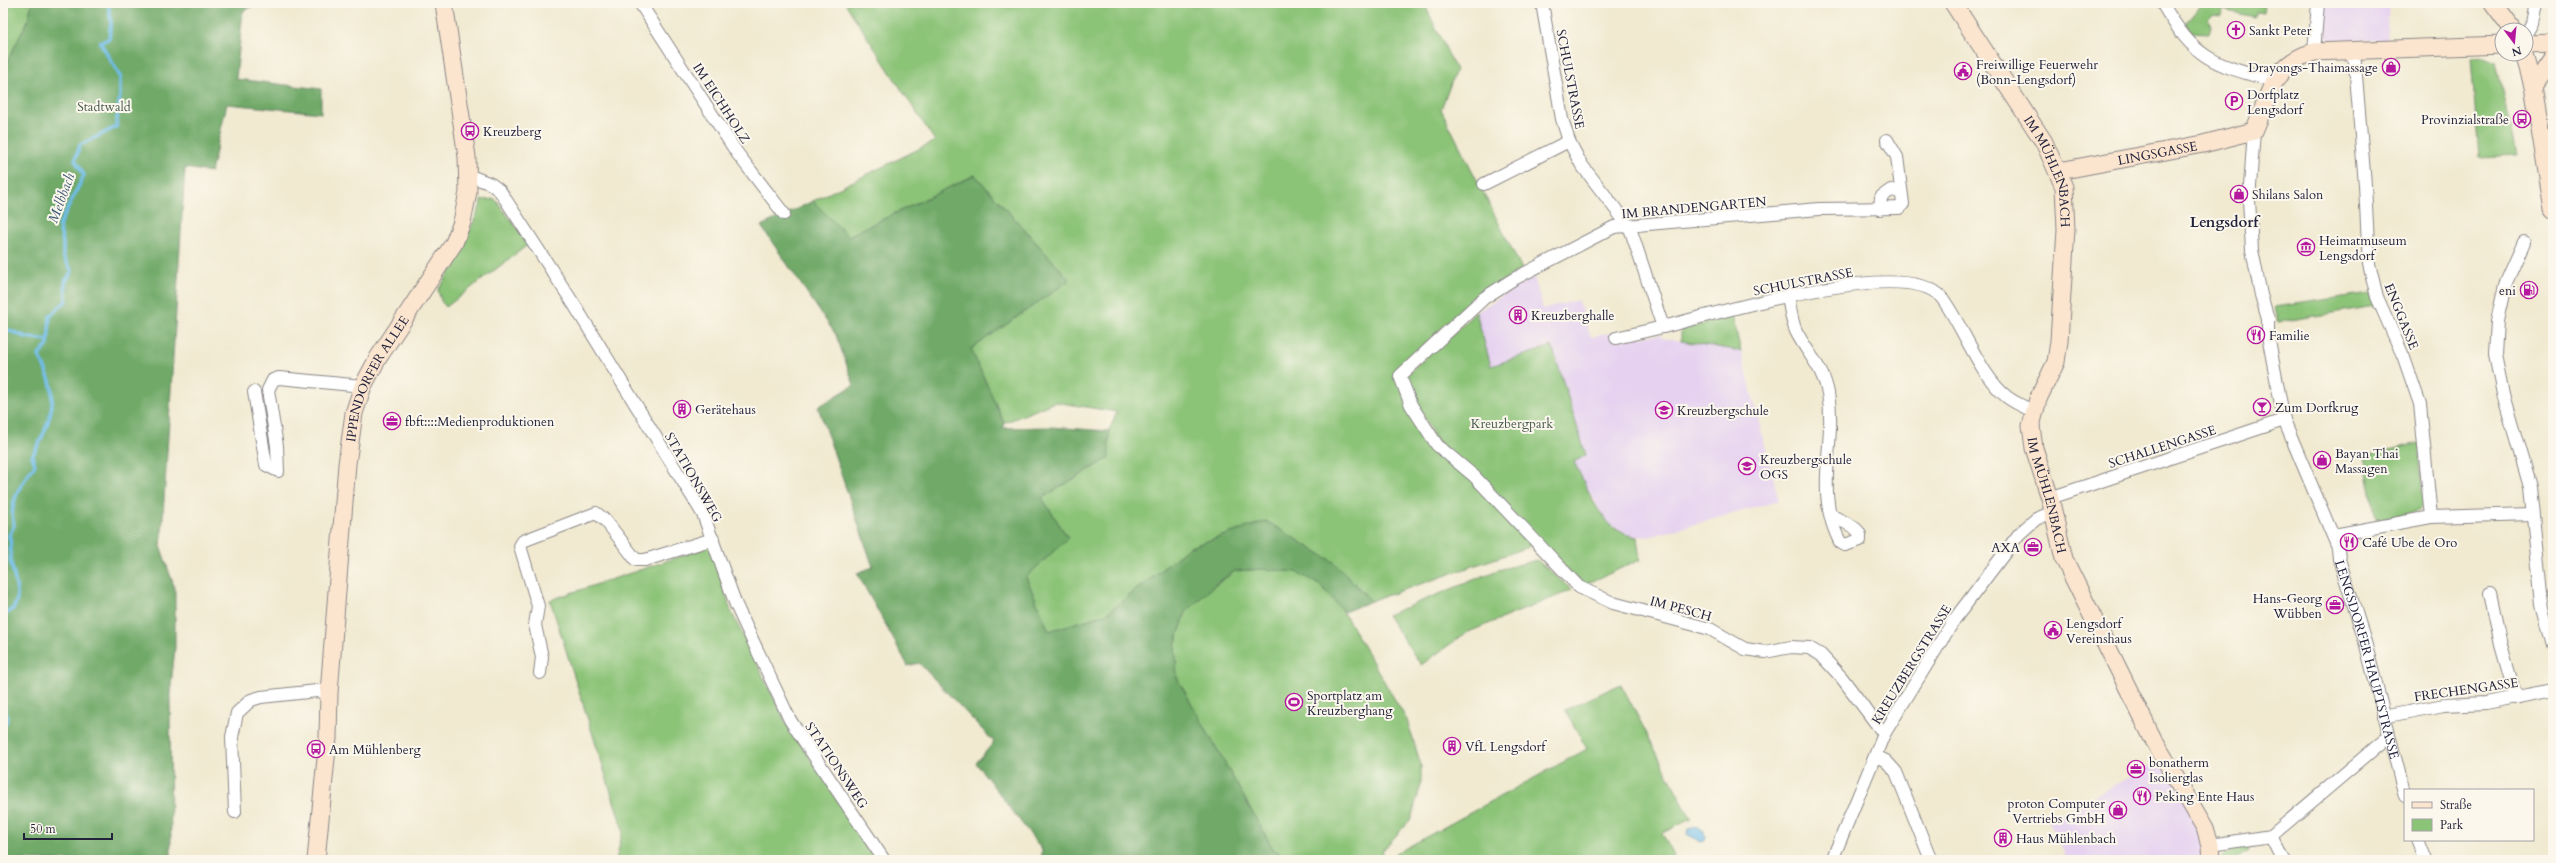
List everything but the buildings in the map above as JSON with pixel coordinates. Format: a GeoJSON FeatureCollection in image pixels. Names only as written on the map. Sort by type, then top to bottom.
{"type":"FeatureCollection","features":[{"type":"Feature","properties":{"kind":"street","name":"IPPENDORFER ALLEE"},"geometry":{"type":"LineString","coordinates":[[316,860],[328,738],[329,693],[350,436],[363,386],[378,358],[454,243],[462,222],[468,175],[444,3]]}},
{"type":"Feature","properties":{"kind":"street","name":"IM EICHHOLZ"},"geometry":{"type":"LineString","coordinates":[[640,3],[737,153],[784,214]]}},
{"type":"Feature","properties":{"kind":"street","name":"SCHULSTRASSE"},"geometry":{"type":"LineString","coordinates":[[1542,3],[1562,119],[1569,141],[1581,164],[1630,228],[1663,327]]}},
{"type":"Feature","properties":{"kind":"street"},"geometry":{"type":"LineString","coordinates":[[2162,3],[2181,34],[2198,52],[2230,69],[2274,82]]}},
{"type":"Feature","properties":{"kind":"street"},"geometry":{"type":"LineString","coordinates":[[2314,52],[2318,3]]}},
{"type":"Feature","properties":{"kind":"street"},"geometry":{"type":"LineString","coordinates":[[2493,3],[2507,22]]}},
{"type":"Feature","properties":{"kind":"street"},"geometry":{"type":"LineString","coordinates":[[2532,22],[2536,3]]}},
{"type":"Feature","properties":{"kind":"street","name":"IM MÜHLENBACH"},"geometry":{"type":"LineString","coordinates":[[1956,4],[2044,142],[2059,171],[2067,210],[2059,342],[2052,374],[2034,411],[2031,426],[2034,448],[2051,505],[2064,559],[2153,739],[2204,828],[2210,852]]}},
{"type":"Feature","properties":{"kind":"street"},"geometry":{"type":"LineString","coordinates":[[2534,44],[2553,43]]}},
{"type":"Feature","properties":{"kind":"street","name":"LENGSDORFER HAUPTSTRASSE"},"geometry":{"type":"LineString","coordinates":[[2404,793],[2334,535],[2323,514],[2284,420],[2268,336],[2268,319],[2261,295],[2252,250],[2249,200],[2254,131],[2274,82],[2290,62],[2314,52],[2494,45]]}},
{"type":"Feature","properties":{"kind":"street","name":"ENGGASSE"},"geometry":{"type":"LineString","coordinates":[[2354,51],[2369,264],[2377,297],[2404,358],[2420,404],[2424,430],[2431,517]]}},
{"type":"Feature","properties":{"kind":"street"},"geometry":{"type":"LineString","coordinates":[[2533,86],[2553,57]]}},
{"type":"Feature","properties":{"kind":"street"},"geometry":{"type":"LineString","coordinates":[[2526,62],[2533,86],[2553,209]]}},
{"type":"Feature","properties":{"kind":"street","name":"LINGSGASSE"},"geometry":{"type":"LineString","coordinates":[[2059,171],[2203,144],[2254,131]]}},
{"type":"Feature","properties":{"kind":"street","name":"IM BRANDENGARTEN"},"geometry":{"type":"LineString","coordinates":[[1541,548],[1474,476],[1438,445],[1411,405],[1400,376],[1472,307],[1495,291],[1614,227],[1630,228],[1818,209],[1899,208],[1902,204],[1898,156],[1887,140]]}},
{"type":"Feature","properties":{"kind":"street"},"geometry":{"type":"LineString","coordinates":[[1484,184],[1569,141]]}},
{"type":"Feature","properties":{"kind":"street","name":"STATIONSWEG"},"geometry":{"type":"LineString","coordinates":[[468,175],[491,184],[500,191],[576,306],[703,514],[736,605],[790,720],[884,860]]}},
{"type":"Feature","properties":{"kind":"street"},"geometry":{"type":"LineString","coordinates":[[2524,242],[2505,285],[2497,321],[2495,355],[2503,394],[2526,472],[2542,604],[2553,645]]}},
{"type":"Feature","properties":{"kind":"street","name":"SCHULSTRASSE"},"geometry":{"type":"LineString","coordinates":[[1616,338],[1788,295],[1856,284],[1923,286],[1933,290],[1941,297],[1957,320],[1998,389],[2017,404],[2034,411]]}},
{"type":"Feature","properties":{"kind":"street"},"geometry":{"type":"LineString","coordinates":[[1788,295],[1796,330],[1821,370],[1828,392],[1829,419],[1825,487],[1832,515]]}},
{"type":"Feature","properties":{"kind":"street"},"geometry":{"type":"LineString","coordinates":[[254,392],[266,465],[278,471],[277,446],[268,390],[273,380],[279,378],[363,386]]}},
{"type":"Feature","properties":{"kind":"street","name":"SCHALLENGASSE"},"geometry":{"type":"LineString","coordinates":[[2051,505],[2284,420]]}},
{"type":"Feature","properties":{"kind":"street","name":"KREUZBERGSTRASSE"},"geometry":{"type":"LineString","coordinates":[[1832,860],[1884,734],[1954,620],[2019,534],[2051,505]]}},
{"type":"Feature","properties":{"kind":"street"},"geometry":{"type":"LineString","coordinates":[[540,673],[542,656],[535,625],[538,606],[520,546],[523,541],[596,513],[606,521],[636,560],[645,560],[713,539]]}},
{"type":"Feature","properties":{"kind":"street"},"geometry":{"type":"LineString","coordinates":[[2334,535],[2431,517],[2532,514]]}},
{"type":"Feature","properties":{"kind":"street","name":"IM PESCH"},"geometry":{"type":"LineString","coordinates":[[1541,548],[1580,587],[1613,603],[1710,629],[1735,645],[1754,652],[1802,646],[1816,651],[1842,678],[1884,734]]}},
{"type":"Feature","properties":{"kind":"street"},"geometry":{"type":"LineString","coordinates":[[2490,593],[2516,698]]}},
{"type":"Feature","properties":{"kind":"street","name":"FRECHENGASSE"},"geometry":{"type":"LineString","coordinates":[[2383,717],[2444,705],[2486,703],[2553,690]]}},
{"type":"Feature","properties":{"kind":"street"},"geometry":{"type":"LineString","coordinates":[[235,812],[232,729],[237,713],[251,700],[285,693],[318,691],[329,693]]}},
{"type":"Feature","properties":{"kind":"street"},"geometry":{"type":"LineString","coordinates":[[2210,852],[2271,836],[2388,737]]}},
{"type":"Feature","properties":{"kind":"street"},"geometry":{"type":"LineString","coordinates":[[1876,756],[1886,761],[1896,772],[1931,860]]}},
{"type":"Feature","properties":{"kind":"street"},"geometry":{"type":"LineString","coordinates":[[2271,836],[2283,860]]}},
{"type":"Feature","properties":{"kind":"street"},"geometry":{"type":"LineString","coordinates":[[2417,841],[2425,860]]}},
{"type":"Feature","properties":{"kind":"shaded area"},"geometry":{"type":"Polygon","coordinates":[[[2324,3],[2389,3],[2386,40],[2328,40],[2322,34],[2324,3]]]}},
{"type":"Feature","properties":{"kind":"shaded area","name":"Kreuzbergschule"},"geometry":{"type":"Polygon","coordinates":[[[1534,277],[1543,309],[1578,300],[1591,337],[1614,332],[1616,341],[1660,334],[1663,338],[1741,351],[1779,501],[1648,537],[1626,535],[1606,521],[1515,360],[1491,366],[1476,312],[1534,277]]]}},
{"type":"Feature","properties":{"kind":"shaded area"},"geometry":{"type":"Polygon","coordinates":[[[2161,759],[2207,840],[2208,860],[2067,860],[2048,822],[2161,759]]]}},
{"type":"Feature","properties":{"kind":"green space"},"geometry":{"type":"Polygon","coordinates":[[[3,3],[32,3],[28,20],[3,70],[3,3]]]}},
{"type":"Feature","properties":{"kind":"green space","name":"Stadtwald"},"geometry":{"type":"Polygon","coordinates":[[[32,3],[259,3],[243,11],[236,79],[321,89],[321,113],[227,104],[211,172],[185,168],[161,548],[175,589],[175,648],[170,694],[171,860],[3,860],[3,70],[28,20],[32,3]]]}},
{"type":"Feature","properties":{"kind":"green space"},"geometry":{"type":"Polygon","coordinates":[[[845,3],[1424,3],[1456,70],[1441,109],[1522,269],[1467,304],[1395,373],[1409,408],[1531,541],[1529,547],[1371,601],[1335,563],[1266,521],[1190,547],[1106,614],[1049,631],[1026,577],[1068,538],[1042,498],[1108,458],[1109,431],[1117,412],[1055,402],[1004,423],[971,349],[1070,280],[975,175],[848,236],[813,201],[935,141],[845,3]]]}},
{"type":"Feature","properties":{"kind":"green space"},"geometry":{"type":"Polygon","coordinates":[[[2203,3],[2264,3],[2263,13],[2255,12],[2254,17],[2223,10],[2221,16],[2213,15],[2208,19],[2211,26],[2209,33],[2191,32],[2185,24],[2203,3]]]}},
{"type":"Feature","properties":{"kind":"green space"},"geometry":{"type":"Polygon","coordinates":[[[2484,57],[2496,62],[2516,155],[2479,157],[2471,58],[2484,57]]]}},
{"type":"Feature","properties":{"kind":"green space"},"geometry":{"type":"Polygon","coordinates":[[[975,175],[1070,280],[971,349],[1004,423],[1003,428],[1050,427],[1109,431],[1109,458],[1042,498],[1068,538],[1026,577],[1049,631],[1106,614],[1190,547],[1266,521],[1335,563],[1371,601],[1344,612],[1321,586],[1297,572],[1264,569],[1235,571],[1217,583],[1186,612],[1175,645],[1177,678],[1273,849],[1291,860],[1041,860],[1042,850],[976,763],[994,742],[919,663],[908,666],[857,573],[873,567],[818,407],[854,385],[836,335],[761,226],[813,201],[848,236],[975,175]]]}},
{"type":"Feature","properties":{"kind":"green space"},"geometry":{"type":"Polygon","coordinates":[[[495,199],[529,244],[446,307],[441,301],[438,290],[456,262],[480,207],[481,200],[495,199]]]}},
{"type":"Feature","properties":{"kind":"green space"},"geometry":{"type":"Polygon","coordinates":[[[2371,293],[2375,306],[2278,322],[2275,307],[2371,293]]]}},
{"type":"Feature","properties":{"kind":"green space","name":"Kreuzbergpark"},"geometry":{"type":"Polygon","coordinates":[[[1476,312],[1491,366],[1552,346],[1586,455],[1574,462],[1591,497],[1605,519],[1614,528],[1625,534],[1637,537],[1640,560],[1586,584],[1576,578],[1440,443],[1403,378],[1476,312]]]}},
{"type":"Feature","properties":{"kind":"green space"},"geometry":{"type":"Polygon","coordinates":[[[1732,316],[1741,351],[1681,341],[1681,330],[1732,316]]]}},
{"type":"Feature","properties":{"kind":"green space"},"geometry":{"type":"Polygon","coordinates":[[[2419,443],[2423,503],[2420,508],[2415,511],[2402,515],[2376,519],[2364,456],[2419,443]]]}},
{"type":"Feature","properties":{"kind":"green space"},"geometry":{"type":"Polygon","coordinates":[[[711,546],[731,611],[785,721],[877,860],[616,860],[623,830],[550,600],[711,546]]]}},
{"type":"Feature","properties":{"kind":"green space"},"geometry":{"type":"Polygon","coordinates":[[[1537,560],[1572,590],[1466,633],[1421,665],[1387,615],[1498,570],[1537,560]]]}},
{"type":"Feature","properties":{"kind":"green space","name":"Sportplatz am Kreuzberghang"},"geometry":{"type":"Polygon","coordinates":[[[1264,569],[1297,572],[1321,586],[1342,610],[1407,720],[1421,765],[1421,785],[1411,819],[1382,851],[1387,860],[1291,860],[1273,849],[1177,678],[1175,645],[1186,612],[1198,598],[1235,571],[1264,569]]]}},
{"type":"Feature","properties":{"kind":"green space"},"geometry":{"type":"Polygon","coordinates":[[[1621,684],[1691,819],[1662,833],[1676,860],[1396,860],[1395,854],[1587,749],[1565,710],[1621,684]]]}},
{"type":"Feature","properties":{"kind":"green space"},"geometry":{"type":"Polygon","coordinates":[[[2249,845],[2250,850],[2234,860],[2219,860],[2232,848],[2249,845]]]}},
{"type":"Feature","properties":{"kind":"water"},"geometry":{"type":"Polygon","coordinates":[[[1698,827],[1706,836],[1705,841],[1701,842],[1687,834],[1688,829],[1698,827]]]}},
{"type":"Feature","properties":{"kind":"waterway","name":"Melbbach"},"geometry":{"type":"LineString","coordinates":[[3,614],[10,611],[15,606],[17,600],[9,536],[14,525],[12,509],[21,486],[35,465],[32,456],[48,422],[51,412],[52,394],[50,381],[39,355],[48,345],[50,316],[66,301],[65,282],[72,271],[63,256],[63,243],[59,226],[84,175],[75,160],[80,145],[116,127],[120,95],[120,76],[100,42],[109,39],[111,22],[108,3]]}},
{"type":"Feature","properties":{"kind":"waterway"},"geometry":{"type":"LineString","coordinates":[[3,328],[26,337],[48,340]]}},
{"type":"Feature","properties":{"kind":"waterway","name":"Melbbach"},"geometry":{"type":"LineString","coordinates":[[3,703],[7,716],[6,723],[3,726]]}},
{"type":"Feature","properties":{"kind":"place","name":"Sankt Peter"},"geometry":{"type":"Point","coordinates":[2236,30]}},
{"type":"Feature","properties":{"kind":"place","name":"Drayongs-Thaimassage"},"geometry":{"type":"Point","coordinates":[2391,67]}},
{"type":"Feature","properties":{"kind":"place","name":"Freiwillige Feuerwehr (Bonn-Lengsdorf)"},"geometry":{"type":"Point","coordinates":[1963,71]}},
{"type":"Feature","properties":{"kind":"place","name":"Dorfplatz Lengsdorf"},"geometry":{"type":"Point","coordinates":[2234,101]}},
{"type":"Feature","properties":{"kind":"place","name":"Provinzialstraße"},"geometry":{"type":"Point","coordinates":[2522,119]}},
{"type":"Feature","properties":{"kind":"place","name":"Kreuzberg"},"geometry":{"type":"Point","coordinates":[470,131]}},
{"type":"Feature","properties":{"kind":"place","name":"Shilans Salon"},"geometry":{"type":"Point","coordinates":[2239,194]}},
{"type":"Feature","properties":{"kind":"place","name":"Heimatmuseum Lengsdorf"},"geometry":{"type":"Point","coordinates":[2306,247]}},
{"type":"Feature","properties":{"kind":"place","name":"eni"},"geometry":{"type":"Point","coordinates":[2529,290]}},
{"type":"Feature","properties":{"kind":"place","name":"Kreuzberghalle"},"geometry":{"type":"Point","coordinates":[1518,315]}},
{"type":"Feature","properties":{"kind":"place","name":"Familie"},"geometry":{"type":"Point","coordinates":[2256,335]}},
{"type":"Feature","properties":{"kind":"place","name":"Zum Dorfkrug"},"geometry":{"type":"Point","coordinates":[2262,407]}},
{"type":"Feature","properties":{"kind":"place","name":"Gerätehaus"},"geometry":{"type":"Point","coordinates":[682,409]}},
{"type":"Feature","properties":{"kind":"place","name":"Kreuzbergschule"},"geometry":{"type":"Point","coordinates":[1664,410]}},
{"type":"Feature","properties":{"kind":"place","name":"fbft::::Medienproduktionen"},"geometry":{"type":"Point","coordinates":[392,421]}},
{"type":"Feature","properties":{"kind":"place","name":"Bayan Thai Massagen"},"geometry":{"type":"Point","coordinates":[2322,460]}},
{"type":"Feature","properties":{"kind":"place","name":"Kreuzbergschule OGS"},"geometry":{"type":"Point","coordinates":[1747,466]}},
{"type":"Feature","properties":{"kind":"place","name":"Café Ube de Oro"},"geometry":{"type":"Point","coordinates":[2349,542]}},
{"type":"Feature","properties":{"kind":"place","name":"AXA"},"geometry":{"type":"Point","coordinates":[2033,547]}},
{"type":"Feature","properties":{"kind":"place","name":"Hans-Georg Wübben"},"geometry":{"type":"Point","coordinates":[2335,605]}},
{"type":"Feature","properties":{"kind":"place","name":"Lengsdorf Vereinshaus"},"geometry":{"type":"Point","coordinates":[2053,630]}},
{"type":"Feature","properties":{"kind":"place","name":"Sportplatz am Kreuzberghang"},"geometry":{"type":"Point","coordinates":[1294,702]}},
{"type":"Feature","properties":{"kind":"place","name":"VfL Lengsdorf"},"geometry":{"type":"Point","coordinates":[1452,746]}},
{"type":"Feature","properties":{"kind":"place","name":"Am Mühlenberg"},"geometry":{"type":"Point","coordinates":[316,749]}},
{"type":"Feature","properties":{"kind":"place","name":"bonatherm Isolierglas"},"geometry":{"type":"Point","coordinates":[2136,769]}},
{"type":"Feature","properties":{"kind":"place","name":"Peking Ente Haus"},"geometry":{"type":"Point","coordinates":[2142,796]}},
{"type":"Feature","properties":{"kind":"place","name":"proton Computer Vertriebs GmbH"},"geometry":{"type":"Point","coordinates":[2118,810]}},
{"type":"Feature","properties":{"kind":"place","name":"Haus Mühlenbach"},"geometry":{"type":"Point","coordinates":[2003,838]}},
{"type":"Feature","properties":{"kind":"district","name":"Lengsdorf"},"geometry":{"type":"Point","coordinates":[2224,222]}}]}
